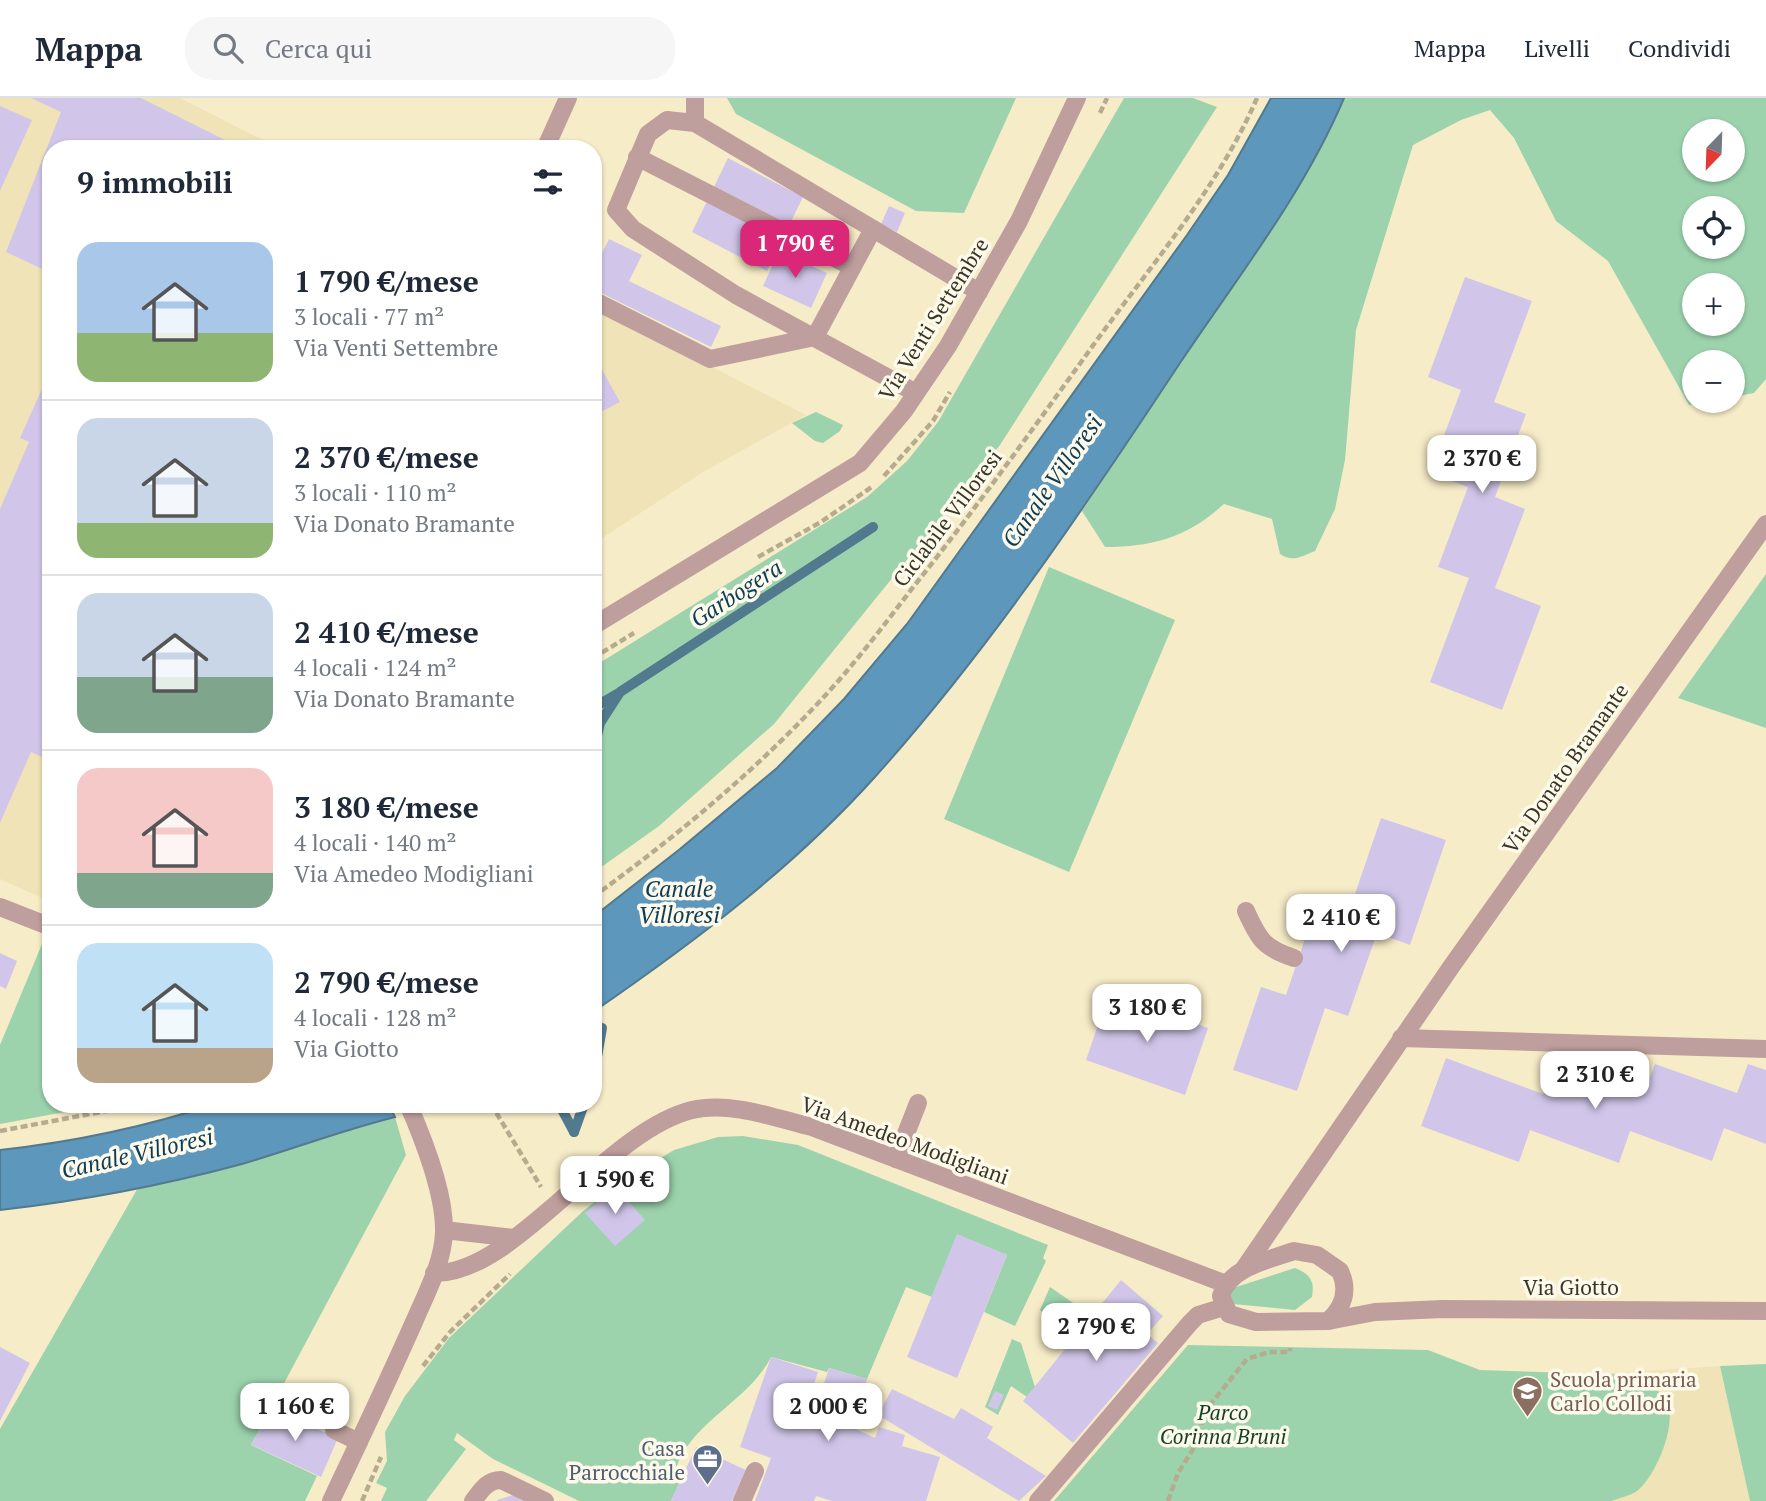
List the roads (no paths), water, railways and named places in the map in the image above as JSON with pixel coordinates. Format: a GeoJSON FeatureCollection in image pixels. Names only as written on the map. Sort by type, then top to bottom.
{"type":"FeatureCollection","features":[{"type":"Feature","properties":{"kind":"street"},"geometry":{"type":"LineString","coordinates":[[549,140],[568,98]]}},
{"type":"Feature","properties":{"kind":"street"},"geometry":{"type":"LineString","coordinates":[[695,98],[695,123]]}},
{"type":"Feature","properties":{"kind":"street","name":"Via Venti Settembre"},"geometry":{"type":"LineString","coordinates":[[602,621],[860,463],[916,393],[979,292],[1019,221],[1077,98]]}},
{"type":"Feature","properties":{"kind":"street"},"geometry":{"type":"LineString","coordinates":[[916,393],[736,295],[633,229],[616,210],[648,134],[667,120],[695,123],[979,292]]}},
{"type":"Feature","properties":{"kind":"street"},"geometry":{"type":"LineString","coordinates":[[638,157],[852,267]]}},
{"type":"Feature","properties":{"kind":"street"},"geometry":{"type":"LineString","coordinates":[[815,337],[873,229]]}},
{"type":"Feature","properties":{"kind":"street"},"geometry":{"type":"LineString","coordinates":[[602,305],[710,359],[815,337]]}},
{"type":"Feature","properties":{"kind":"street","name":"Via Donato Bramante"},"geometry":{"type":"LineString","coordinates":[[1242,1270],[1401,1038],[1766,524]]}},
{"type":"Feature","properties":{"kind":"street"},"geometry":{"type":"LineString","coordinates":[[0,907],[42,923]]}},
{"type":"Feature","properties":{"kind":"street"},"geometry":{"type":"LineString","coordinates":[[1246,911],[1257,937],[1272,950],[1294,958]]}},
{"type":"Feature","properties":{"kind":"street"},"geometry":{"type":"LineString","coordinates":[[1401,1038],[1766,1049]]}},
{"type":"Feature","properties":{"kind":"street"},"geometry":{"type":"LineString","coordinates":[[896,1158],[918,1103]]}},
{"type":"Feature","properties":{"kind":"street","name":"Via Amedeo Modigliani"},"geometry":{"type":"LineString","coordinates":[[435,1273],[454,1271],[466,1266],[513,1238],[641,1133],[692,1110],[714,1108],[748,1111],[813,1127],[1226,1284]]}},
{"type":"Feature","properties":{"kind":"street"},"geometry":{"type":"LineString","coordinates":[[331,1501],[435,1273],[444,1230],[438,1191],[411,1113]]}},
{"type":"Feature","properties":{"kind":"street"},"geometry":{"type":"LineString","coordinates":[[1280,1211],[1283,1240],[1294,1251]]}},
{"type":"Feature","properties":{"kind":"street"},"geometry":{"type":"LineString","coordinates":[[444,1230],[513,1238]]}},
{"type":"Feature","properties":{"kind":"street"},"geometry":{"type":"LineString","coordinates":[[1038,1501],[1190,1323],[1198,1315],[1224,1307],[1221,1296],[1226,1284],[1242,1270],[1294,1251],[1317,1255],[1334,1265],[1343,1276],[1345,1290],[1336,1313],[1328,1321]]}},
{"type":"Feature","properties":{"kind":"street"},"geometry":{"type":"LineString","coordinates":[[1345,1290],[1375,1312]]}},
{"type":"Feature","properties":{"kind":"street","name":"Via Giotto"},"geometry":{"type":"LineString","coordinates":[[1224,1307],[1230,1314],[1247,1321],[1328,1321],[1375,1312],[1443,1309],[1766,1311]]}},
{"type":"Feature","properties":{"kind":"street"},"geometry":{"type":"LineString","coordinates":[[334,1430],[359,1442]]}},
{"type":"Feature","properties":{"kind":"street"},"geometry":{"type":"LineString","coordinates":[[741,1501],[755,1471]]}},
{"type":"Feature","properties":{"kind":"street"},"geometry":{"type":"LineString","coordinates":[[473,1501],[485,1485],[501,1480],[545,1501]]}},
{"type":"Feature","properties":{"kind":"water","name":"Canale Villoresi"},"geometry":{"type":"Polygon","coordinates":[[[1271,98],[1344,98],[1310,168],[1290,201],[1072,524],[957,679],[874,778],[810,843],[704,932],[602,1006],[602,910],[777,768],[844,699],[907,624],[1228,175],[1271,98]]]}},
{"type":"Feature","properties":{"kind":"water","name":"Canale Villoresi"},"geometry":{"type":"Polygon","coordinates":[[[185,1113],[393,1113],[395,1117],[242,1164],[183,1179],[122,1192],[0,1210],[0,1150],[109,1133],[185,1113]]]}},
{"type":"Feature","properties":{"kind":"waterway","name":"Garbogera"},"geometry":{"type":"LineString","coordinates":[[602,720],[620,692],[873,527]]}},
{"type":"Feature","properties":{"kind":"waterway","name":"Garbogera"},"geometry":{"type":"LineString","coordinates":[[602,703],[617,694]]}},
{"type":"Feature","properties":{"kind":"waterway","name":"Garbogera"},"geometry":{"type":"LineString","coordinates":[[564,1113],[574,1132]]}},
{"type":"Feature","properties":{"kind":"waterway","name":"Garbogera"},"geometry":{"type":"LineString","coordinates":[[574,1132],[581,1113]]}},
{"type":"Feature","properties":{"kind":"place","name":"Scuola primaria Carlo Collodi"},"geometry":{"type":"Point","coordinates":[1527,1418]}},
{"type":"Feature","properties":{"kind":"place","name":"Casa Parrocchiale"},"geometry":{"type":"Point","coordinates":[708,1487]}},
{"type":"Feature","properties":{"kind":"park label","name":"Parco Corinna Bruni"},"geometry":{"type":"Point","coordinates":[1223,1424]}}]}
